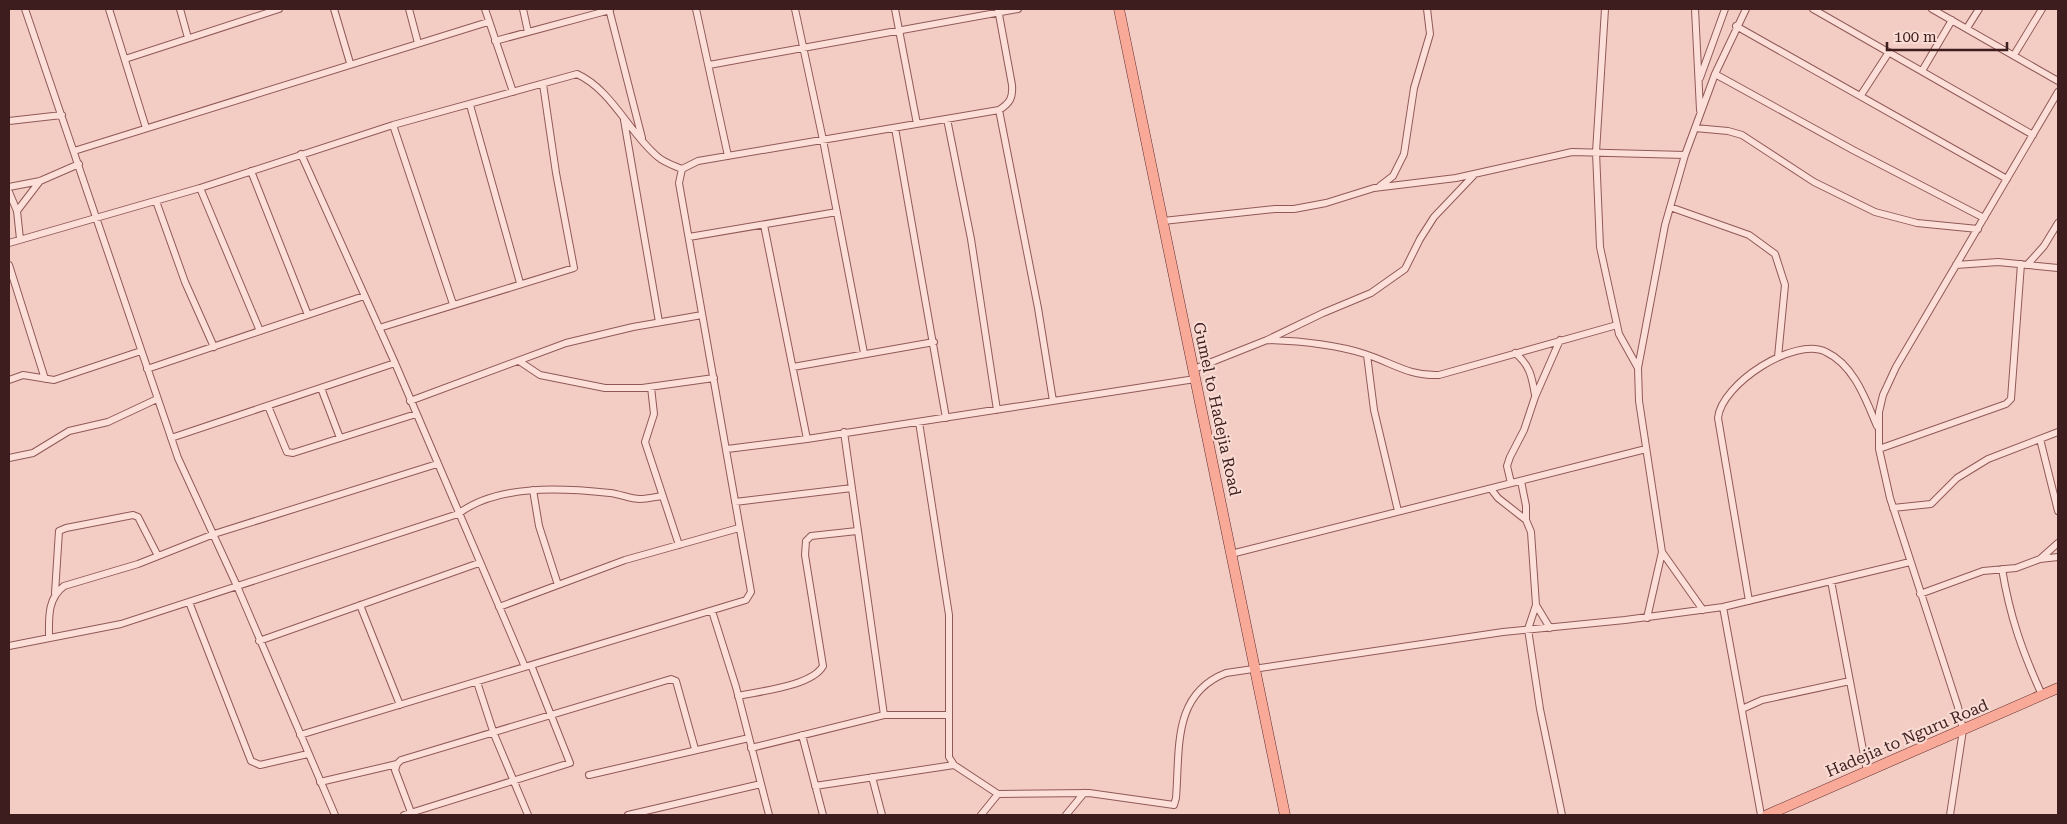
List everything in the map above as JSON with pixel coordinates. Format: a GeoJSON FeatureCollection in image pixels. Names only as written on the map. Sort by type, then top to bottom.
{"type":"FeatureCollection","features":[{"type":"Feature","properties":{"kind":"main road","name":"Gumel to Hadejia Road"},"geometry":{"type":"LineString","coordinates":[[1119,9],[1285,815]]}},
{"type":"Feature","properties":{"kind":"main road","name":"Hadejia to Nguru Road"},"geometry":{"type":"LineString","coordinates":[[1767,815],[2058,688]]}},
{"type":"Feature","properties":{"kind":"street"},"geometry":{"type":"LineString","coordinates":[[25,9],[171,438],[335,815]]}},
{"type":"Feature","properties":{"kind":"street"},"geometry":{"type":"LineString","coordinates":[[109,9],[146,128]]}},
{"type":"Feature","properties":{"kind":"street"},"geometry":{"type":"LineString","coordinates":[[180,9],[188,38]]}},
{"type":"Feature","properties":{"kind":"street"},"geometry":{"type":"LineString","coordinates":[[124,59],[260,12],[279,9]]}},
{"type":"Feature","properties":{"kind":"street"},"geometry":{"type":"LineString","coordinates":[[334,9],[350,63]]}},
{"type":"Feature","properties":{"kind":"street"},"geometry":{"type":"LineString","coordinates":[[409,9],[418,43]]}},
{"type":"Feature","properties":{"kind":"street"},"geometry":{"type":"LineString","coordinates":[[485,9],[513,92]]}},
{"type":"Feature","properties":{"kind":"street"},"geometry":{"type":"LineString","coordinates":[[523,9],[528,32]]}},
{"type":"Feature","properties":{"kind":"street"},"geometry":{"type":"LineString","coordinates":[[495,40],[609,9],[643,141]]}},
{"type":"Feature","properties":{"kind":"street"},"geometry":{"type":"LineString","coordinates":[[696,9],[728,156]]}},
{"type":"Feature","properties":{"kind":"street"},"geometry":{"type":"LineString","coordinates":[[795,9],[823,140],[864,353]]}},
{"type":"Feature","properties":{"kind":"street"},"geometry":{"type":"LineString","coordinates":[[894,9],[917,124]]}},
{"type":"Feature","properties":{"kind":"street"},"geometry":{"type":"LineString","coordinates":[[709,65],[899,29],[1018,9]]}},
{"type":"Feature","properties":{"kind":"street"},"geometry":{"type":"LineString","coordinates":[[1380,187],[1393,176],[1404,154],[1414,88],[1430,34],[1427,9]]}},
{"type":"Feature","properties":{"kind":"street"},"geometry":{"type":"LineString","coordinates":[[1605,9],[1596,152],[1600,247],[1619,334],[1638,368]]}},
{"type":"Feature","properties":{"kind":"street"},"geometry":{"type":"LineString","coordinates":[[1695,9],[1700,114]]}},
{"type":"Feature","properties":{"kind":"street"},"geometry":{"type":"LineString","coordinates":[[1698,82],[1725,9]]}},
{"type":"Feature","properties":{"kind":"street"},"geometry":{"type":"LineString","coordinates":[[1647,618],[1662,552],[1639,401],[1638,368],[1670,207],[1685,155],[1715,74],[1736,26],[1746,9]]}},
{"type":"Feature","properties":{"kind":"street"},"geometry":{"type":"LineString","coordinates":[[1813,9],[2033,135]]}},
{"type":"Feature","properties":{"kind":"street"},"geometry":{"type":"LineString","coordinates":[[1932,9],[2058,81]]}},
{"type":"Feature","properties":{"kind":"street"},"geometry":{"type":"LineString","coordinates":[[1966,28],[1979,9]]}},
{"type":"Feature","properties":{"kind":"street"},"geometry":{"type":"LineString","coordinates":[[2014,55],[2042,9]]}},
{"type":"Feature","properties":{"kind":"street"},"geometry":{"type":"LineString","coordinates":[[682,169],[698,161],[999,110],[1007,105],[1013,97],[999,11]]}},
{"type":"Feature","properties":{"kind":"street"},"geometry":{"type":"LineString","coordinates":[[1922,71],[1952,20]]}},
{"type":"Feature","properties":{"kind":"street"},"geometry":{"type":"LineString","coordinates":[[74,150],[350,63],[488,22]]}},
{"type":"Feature","properties":{"kind":"street"},"geometry":{"type":"LineString","coordinates":[[1736,26],[2007,179]]}},
{"type":"Feature","properties":{"kind":"street"},"geometry":{"type":"LineString","coordinates":[[1861,95],[1889,52]]}},
{"type":"Feature","properties":{"kind":"street"},"geometry":{"type":"LineString","coordinates":[[9,242],[200,188],[393,125],[577,74],[586,78],[659,158],[682,169]]}},
{"type":"Feature","properties":{"kind":"street"},"geometry":{"type":"LineString","coordinates":[[1715,74],[1853,150],[1984,218]]}},
{"type":"Feature","properties":{"kind":"street"},"geometry":{"type":"LineString","coordinates":[[378,328],[574,268],[556,172],[543,84]]}},
{"type":"Feature","properties":{"kind":"street"},"geometry":{"type":"LineString","coordinates":[[1950,815],[1963,730],[1958,707],[1893,508],[1878,449],[1878,427],[1883,395],[1896,367],[2058,92]]}},
{"type":"Feature","properties":{"kind":"street"},"geometry":{"type":"LineString","coordinates":[[470,105],[520,284]]}},
{"type":"Feature","properties":{"kind":"street"},"geometry":{"type":"LineString","coordinates":[[999,110],[1036,299],[1053,401]]}},
{"type":"Feature","properties":{"kind":"street"},"geometry":{"type":"LineString","coordinates":[[9,121],[62,115]]}},
{"type":"Feature","properties":{"kind":"street"},"geometry":{"type":"LineString","coordinates":[[624,119],[659,322]]}},
{"type":"Feature","properties":{"kind":"street"},"geometry":{"type":"LineString","coordinates":[[947,119],[971,239],[997,410]]}},
{"type":"Feature","properties":{"kind":"street"},"geometry":{"type":"LineString","coordinates":[[393,125],[453,304]]}},
{"type":"Feature","properties":{"kind":"street"},"geometry":{"type":"LineString","coordinates":[[895,128],[946,418]]}},
{"type":"Feature","properties":{"kind":"street"},"geometry":{"type":"LineString","coordinates":[[1695,128],[1728,131],[1742,135],[1814,182],[1874,212],[1917,223],[1978,229]]}},
{"type":"Feature","properties":{"kind":"street"},"geometry":{"type":"LineString","coordinates":[[1163,221],[1294,209],[1326,203],[1380,187],[1474,175],[1572,152],[1685,155]]}},
{"type":"Feature","properties":{"kind":"street"},"geometry":{"type":"LineString","coordinates":[[301,154],[395,363],[479,563],[552,716],[570,764],[404,815]]}},
{"type":"Feature","properties":{"kind":"street"},"geometry":{"type":"LineString","coordinates":[[9,187],[40,181],[79,164]]}},
{"type":"Feature","properties":{"kind":"street"},"geometry":{"type":"LineString","coordinates":[[300,735],[712,611],[746,600],[749,597],[750,586],[680,183],[682,169]]}},
{"type":"Feature","properties":{"kind":"street"},"geometry":{"type":"LineString","coordinates":[[251,171],[308,315]]}},
{"type":"Feature","properties":{"kind":"street"},"geometry":{"type":"LineString","coordinates":[[727,449],[807,439],[997,410],[1194,374],[1323,313],[1371,293],[1405,269],[1420,239],[1434,217],[1474,175]]}},
{"type":"Feature","properties":{"kind":"street"},"geometry":{"type":"LineString","coordinates":[[17,211],[40,181]]}},
{"type":"Feature","properties":{"kind":"street"},"geometry":{"type":"LineString","coordinates":[[200,188],[260,331]]}},
{"type":"Feature","properties":{"kind":"street"},"geometry":{"type":"LineString","coordinates":[[9,192],[17,211],[20,239]]}},
{"type":"Feature","properties":{"kind":"street"},"geometry":{"type":"LineString","coordinates":[[156,201],[185,282],[214,347]]}},
{"type":"Feature","properties":{"kind":"street"},"geometry":{"type":"LineString","coordinates":[[1670,207],[1749,235],[1775,254],[1785,285],[1778,357]]}},
{"type":"Feature","properties":{"kind":"street"},"geometry":{"type":"LineString","coordinates":[[689,237],[837,212]]}},
{"type":"Feature","properties":{"kind":"street"},"geometry":{"type":"LineString","coordinates":[[1878,449],[1962,422],[2006,404],[2011,399],[2024,265],[2044,246],[2058,223]]}},
{"type":"Feature","properties":{"kind":"street"},"geometry":{"type":"LineString","coordinates":[[764,225],[807,439]]}},
{"type":"Feature","properties":{"kind":"street"},"geometry":{"type":"LineString","coordinates":[[1956,265],[1998,262],[2058,268]]}},
{"type":"Feature","properties":{"kind":"street"},"geometry":{"type":"LineString","coordinates":[[9,265],[45,379]]}},
{"type":"Feature","properties":{"kind":"street"},"geometry":{"type":"LineString","coordinates":[[147,369],[364,296]]}},
{"type":"Feature","properties":{"kind":"street"},"geometry":{"type":"LineString","coordinates":[[410,401],[566,343],[659,322],[702,315]]}},
{"type":"Feature","properties":{"kind":"street"},"geometry":{"type":"LineString","coordinates":[[1267,340],[1304,341],[1367,355],[1396,368],[1422,375],[1439,375],[1617,325]]}},
{"type":"Feature","properties":{"kind":"street"},"geometry":{"type":"LineString","coordinates":[[1511,483],[1508,466],[1510,457],[1524,430],[1535,397],[1560,340]]}},
{"type":"Feature","properties":{"kind":"street"},"geometry":{"type":"LineString","coordinates":[[793,367],[934,342]]}},
{"type":"Feature","properties":{"kind":"street"},"geometry":{"type":"LineString","coordinates":[[1749,601],[1718,418],[1719,407],[1734,387],[1756,368],[1778,357],[1807,350],[1827,352],[1851,374],[1864,396],[1878,427]]}},
{"type":"Feature","properties":{"kind":"street"},"geometry":{"type":"LineString","coordinates":[[9,380],[23,375],[45,379],[62,378],[141,351]]}},
{"type":"Feature","properties":{"kind":"street"},"geometry":{"type":"LineString","coordinates":[[1515,353],[1526,362],[1530,370],[1535,397]]}},
{"type":"Feature","properties":{"kind":"street"},"geometry":{"type":"LineString","coordinates":[[1367,355],[1374,410],[1398,511]]}},
{"type":"Feature","properties":{"kind":"street"},"geometry":{"type":"LineString","coordinates":[[519,361],[540,375],[604,388],[651,387],[714,378]]}},
{"type":"Feature","properties":{"kind":"street"},"geometry":{"type":"LineString","coordinates":[[171,438],[395,363]]}},
{"type":"Feature","properties":{"kind":"street"},"geometry":{"type":"LineString","coordinates":[[651,387],[654,414],[646,442],[679,545]]}},
{"type":"Feature","properties":{"kind":"street"},"geometry":{"type":"LineString","coordinates":[[321,388],[340,438]]}},
{"type":"Feature","properties":{"kind":"street"},"geometry":{"type":"LineString","coordinates":[[9,458],[33,454],[69,431],[108,422],[157,399]]}},
{"type":"Feature","properties":{"kind":"street"},"geometry":{"type":"LineString","coordinates":[[268,406],[287,452],[293,454],[416,414]]}},
{"type":"Feature","properties":{"kind":"street"},"geometry":{"type":"LineString","coordinates":[[919,422],[949,616],[948,757],[954,764],[998,794],[1084,793],[1174,805],[1181,721],[1188,706],[1209,680],[1226,673],[1528,630],[1723,608],[1910,562]]}},
{"type":"Feature","properties":{"kind":"street"},"geometry":{"type":"LineString","coordinates":[[844,432],[884,715]]}},
{"type":"Feature","properties":{"kind":"street"},"geometry":{"type":"LineString","coordinates":[[1893,508],[1931,504],[1957,478],[1968,470],[1988,459],[2058,432]]}},
{"type":"Feature","properties":{"kind":"street"},"geometry":{"type":"LineString","coordinates":[[2040,439],[2058,511]]}},
{"type":"Feature","properties":{"kind":"street"},"geometry":{"type":"LineString","coordinates":[[1231,554],[1646,449]]}},
{"type":"Feature","properties":{"kind":"street"},"geometry":{"type":"LineString","coordinates":[[55,593],[64,586],[158,556],[214,534],[437,464]]}},
{"type":"Feature","properties":{"kind":"street"},"geometry":{"type":"LineString","coordinates":[[1521,481],[1526,506],[1526,520],[1531,532],[1536,605],[1528,630],[1540,709],[1562,815]]}},
{"type":"Feature","properties":{"kind":"street"},"geometry":{"type":"LineString","coordinates":[[735,502],[852,488]]}},
{"type":"Feature","properties":{"kind":"street"},"geometry":{"type":"LineString","coordinates":[[1491,488],[1498,498],[1526,520]]}},
{"type":"Feature","properties":{"kind":"street"},"geometry":{"type":"LineString","coordinates":[[9,646],[121,624],[458,514],[471,504],[533,490],[610,493],[640,499],[662,496]]}},
{"type":"Feature","properties":{"kind":"street"},"geometry":{"type":"LineString","coordinates":[[533,490],[540,526],[558,585]]}},
{"type":"Feature","properties":{"kind":"street"},"geometry":{"type":"LineString","coordinates":[[49,638],[49,608],[55,593],[59,531],[133,515],[138,517],[158,556]]}},
{"type":"Feature","properties":{"kind":"street"},"geometry":{"type":"LineString","coordinates":[[499,607],[625,560],[739,528]]}},
{"type":"Feature","properties":{"kind":"street"},"geometry":{"type":"LineString","coordinates":[[738,696],[806,681],[819,673],[823,666],[805,555],[806,542],[811,536],[857,531]]}},
{"type":"Feature","properties":{"kind":"street"},"geometry":{"type":"LineString","coordinates":[[2040,559],[2058,543]]}},
{"type":"Feature","properties":{"kind":"street"},"geometry":{"type":"LineString","coordinates":[[1662,552],[1702,610]]}},
{"type":"Feature","properties":{"kind":"street"},"geometry":{"type":"LineString","coordinates":[[1920,594],[1983,571],[2016,568],[2040,559],[2058,557]]}},
{"type":"Feature","properties":{"kind":"street"},"geometry":{"type":"LineString","coordinates":[[259,641],[479,563]]}},
{"type":"Feature","properties":{"kind":"street"},"geometry":{"type":"LineString","coordinates":[[2002,569],[2008,605],[2020,646],[2042,695]]}},
{"type":"Feature","properties":{"kind":"street"},"geometry":{"type":"LineString","coordinates":[[1831,581],[1868,771]]}},
{"type":"Feature","properties":{"kind":"street"},"geometry":{"type":"LineString","coordinates":[[188,602],[251,761],[260,765],[308,754]]}},
{"type":"Feature","properties":{"kind":"street"},"geometry":{"type":"LineString","coordinates":[[360,604],[400,705]]}},
{"type":"Feature","properties":{"kind":"street"},"geometry":{"type":"LineString","coordinates":[[1536,605],[1550,628]]}},
{"type":"Feature","properties":{"kind":"street"},"geometry":{"type":"LineString","coordinates":[[1723,608],[1761,815]]}},
{"type":"Feature","properties":{"kind":"street"},"geometry":{"type":"LineString","coordinates":[[712,611],[738,696],[769,815]]}},
{"type":"Feature","properties":{"kind":"street"},"geometry":{"type":"LineString","coordinates":[[412,814],[395,770],[401,760],[494,734],[671,679],[676,681],[695,749]]}},
{"type":"Feature","properties":{"kind":"street"},"geometry":{"type":"LineString","coordinates":[[1742,709],[1771,698],[1850,681]]}},
{"type":"Feature","properties":{"kind":"street"},"geometry":{"type":"LineString","coordinates":[[477,682],[494,734],[528,815]]}},
{"type":"Feature","properties":{"kind":"street"},"geometry":{"type":"LineString","coordinates":[[752,748],[884,715],[948,715]]}},
{"type":"Feature","properties":{"kind":"street"},"geometry":{"type":"LineString","coordinates":[[802,735],[823,815]]}},
{"type":"Feature","properties":{"kind":"street"},"geometry":{"type":"LineString","coordinates":[[589,775],[749,738]]}},
{"type":"Feature","properties":{"kind":"street"},"geometry":{"type":"LineString","coordinates":[[320,782],[397,764]]}},
{"type":"Feature","properties":{"kind":"street"},"geometry":{"type":"LineString","coordinates":[[815,786],[954,764]]}},
{"type":"Feature","properties":{"kind":"street"},"geometry":{"type":"LineString","coordinates":[[872,777],[882,815]]}},
{"type":"Feature","properties":{"kind":"street"},"geometry":{"type":"LineString","coordinates":[[628,815],[761,784]]}},
{"type":"Feature","properties":{"kind":"street"},"geometry":{"type":"LineString","coordinates":[[1066,815],[1084,793]]}},
{"type":"Feature","properties":{"kind":"street"},"geometry":{"type":"LineString","coordinates":[[981,815],[998,794]]}}]}
